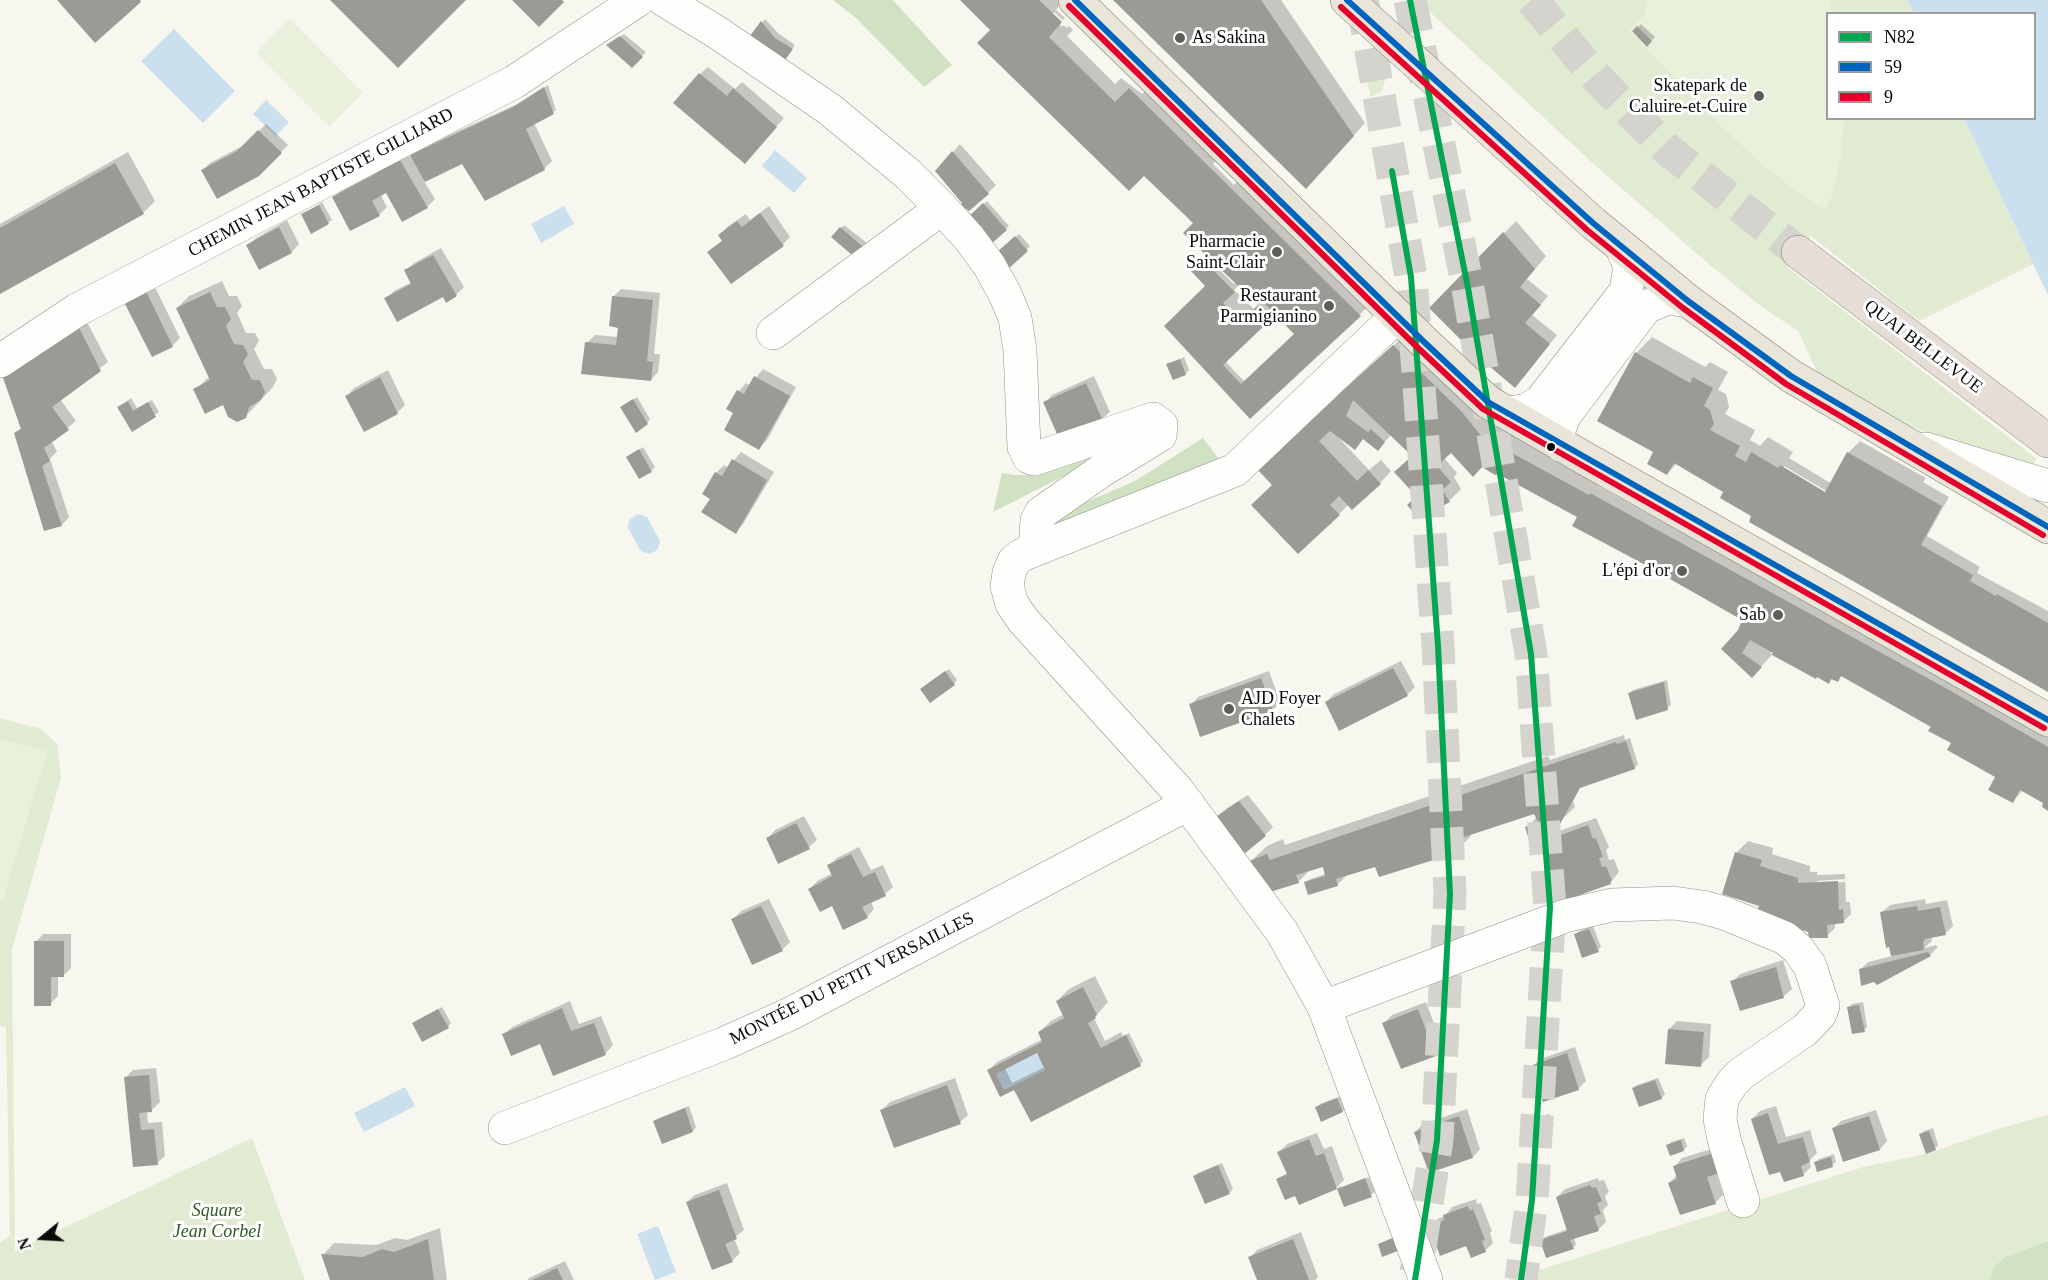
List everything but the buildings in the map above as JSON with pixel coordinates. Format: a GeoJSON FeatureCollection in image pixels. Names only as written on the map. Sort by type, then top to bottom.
{"type":"FeatureCollection","features":[{"type":"Feature","properties":{"kind":"highway","name":"QUAI BELLEVUE"},"geometry":{"type":"LineString","coordinates":[[1798,252],[2048,441]]}},
{"type":"Feature","properties":{"kind":"main road"},"geometry":{"type":"LineString","coordinates":[[1075,0],[1397,316],[1488,402],[2048,720]]}},
{"type":"Feature","properties":{"kind":"main road"},"geometry":{"type":"LineString","coordinates":[[1347,0],[1622,248],[1688,301],[1791,376],[2048,527]]}},
{"type":"Feature","properties":{"kind":"street","name":"CHEMIN JEAN BAPTISTE GILLIARD"},"geometry":{"type":"LineString","coordinates":[[0,361],[78,310],[514,82],[638,0]]}},
{"type":"Feature","properties":{"kind":"street"},"geometry":{"type":"LineString","coordinates":[[664,0],[718,33],[829,109],[908,174],[969,238],[989,265],[1015,318],[1020,350],[1024,447],[1029,457],[1034,459],[1154,419],[1161,425],[1160,435],[1101,471],[1041,513],[1037,521],[1035,549]]}},
{"type":"Feature","properties":{"kind":"street"},"geometry":{"type":"LineString","coordinates":[[773,333],[942,208]]}},
{"type":"Feature","properties":{"kind":"street"},"geometry":{"type":"LineString","coordinates":[[1508,413],[1525,411],[1540,402],[1626,291],[1630,266],[1622,248]]}},
{"type":"Feature","properties":{"kind":"street"},"geometry":{"type":"LineString","coordinates":[[1561,445],[1558,433],[1564,416],[1646,307],[1667,298],[1688,301]]}},
{"type":"Feature","properties":{"kind":"street"},"geometry":{"type":"LineString","coordinates":[[1397,316],[1235,470],[1035,549],[1014,561],[1007,586],[1012,604],[1023,620],[1188,804],[1282,932],[1324,1007],[1426,1280]]}},
{"type":"Feature","properties":{"kind":"street"},"geometry":{"type":"LineString","coordinates":[[1905,442],[2048,486]]}},
{"type":"Feature","properties":{"kind":"street","name":"MONTÉE DU PETIT VERSAILLES"},"geometry":{"type":"LineString","coordinates":[[505,1128],[723,1044],[790,1014],[1188,804]]}},
{"type":"Feature","properties":{"kind":"street"},"geometry":{"type":"LineString","coordinates":[[1324,1007],[1565,916],[1612,905],[1673,903],[1702,907],[1724,913],[1785,938],[1798,949],[1810,966],[1823,1006],[1820,1014],[1805,1030],[1742,1073],[1732,1083],[1722,1099],[1720,1119],[1724,1139],[1743,1201]]}},
{"type":"Feature","properties":{"kind":"green space"},"geometry":{"type":"Polygon","coordinates":[[[833,0],[893,0],[952,65],[924,87],[857,19],[833,0]]]}},
{"type":"Feature","properties":{"kind":"green space"},"geometry":{"type":"Polygon","coordinates":[[[1417,0],[1907,0],[1913,12],[1826,12],[1826,120],[1964,120],[2033,264],[1919,321],[1811,236],[1787,267],[2037,459],[2030,469],[1950,443],[1866,407],[1824,386],[1798,331],[1762,307],[1710,265],[1597,167],[1417,0]]]}},
{"type":"Feature","properties":{"kind":"green space","name":"Skatepark de Caluire-et-Cuire"},"geometry":{"type":"Polygon","coordinates":[[[1647,0],[1829,0],[1834,12],[1826,12],[1826,120],[1844,120],[1841,156],[1833,193],[1824,211],[1766,168],[1721,126],[1629,31],[1645,14],[1647,0]]]}},
{"type":"Feature","properties":{"kind":"green space"},"geometry":{"type":"Polygon","coordinates":[[[290,19],[363,93],[329,127],[256,53],[290,19]]]}},
{"type":"Feature","properties":{"kind":"green space"},"geometry":{"type":"Polygon","coordinates":[[[1359,53],[1390,62],[1382,91],[1371,97],[1359,53]]]}},
{"type":"Feature","properties":{"kind":"green space"},"geometry":{"type":"Polygon","coordinates":[[[1134,434],[1137,439],[993,512],[1002,473],[1036,475],[1134,434]]]}},
{"type":"Feature","properties":{"kind":"green space"},"geometry":{"type":"Polygon","coordinates":[[[1203,438],[1222,463],[1055,527],[1049,518],[1135,481],[1203,438]]]}},
{"type":"Feature","properties":{"kind":"green space","name":"Square Jean Corbel"},"geometry":{"type":"Polygon","coordinates":[[[0,718],[41,729],[57,744],[61,778],[12,949],[15,1251],[252,1138],[305,1280],[0,1280],[0,1243],[10,1235],[6,1027],[0,1026],[0,718]]]}},
{"type":"Feature","properties":{"kind":"green space"},"geometry":{"type":"Polygon","coordinates":[[[0,738],[47,752],[2,903],[0,902],[0,738]]]}},
{"type":"Feature","properties":{"kind":"green space"},"geometry":{"type":"Polygon","coordinates":[[[2048,1115],[2048,1241],[2005,1257],[1995,1266],[1989,1280],[1508,1280],[1863,1167],[1926,1154],[1998,1129],[2048,1115]]]}},
{"type":"Feature","properties":{"kind":"green space"},"geometry":{"type":"Polygon","coordinates":[[[2048,1241],[2048,1280],[1989,1280],[1995,1266],[2005,1257],[2048,1241]]]}},
{"type":"Feature","properties":{"kind":"water"},"geometry":{"type":"Polygon","coordinates":[[[1907,0],[2048,0],[2048,295],[1964,120],[2036,120],[2036,12],[1913,12],[1907,0]]]}},
{"type":"Feature","properties":{"kind":"water"},"geometry":{"type":"Polygon","coordinates":[[[174,29],[235,91],[203,123],[141,61],[174,29]]]}},
{"type":"Feature","properties":{"kind":"water"},"geometry":{"type":"Polygon","coordinates":[[[266,100],[289,122],[276,136],[253,114],[266,100]]]}},
{"type":"Feature","properties":{"kind":"water"},"geometry":{"type":"Polygon","coordinates":[[[775,150],[807,178],[794,193],[762,166],[775,150]]]}},
{"type":"Feature","properties":{"kind":"water"},"geometry":{"type":"Polygon","coordinates":[[[564,206],[574,224],[541,243],[531,224],[564,206]]]}},
{"type":"Feature","properties":{"kind":"water"},"geometry":{"type":"Polygon","coordinates":[[[638,514],[647,517],[660,541],[658,549],[649,554],[641,551],[628,528],[629,520],[638,514]]]}},
{"type":"Feature","properties":{"kind":"water"},"geometry":{"type":"Polygon","coordinates":[[[1037,1053],[1045,1070],[1004,1090],[996,1074],[1037,1053]]]}},
{"type":"Feature","properties":{"kind":"water"},"geometry":{"type":"Polygon","coordinates":[[[405,1087],[415,1106],[364,1132],[354,1113],[405,1087]]]}},
{"type":"Feature","properties":{"kind":"water"},"geometry":{"type":"Polygon","coordinates":[[[658,1226],[676,1272],[655,1280],[637,1234],[658,1226]]]}},
{"type":"Feature","properties":{"kind":"tunnel"},"geometry":{"type":"LineString","coordinates":[[1362,0],[1411,277],[1438,646],[1450,894],[1437,1140],[1416,1272]]}},
{"type":"Feature","properties":{"kind":"tunnel"},"geometry":{"type":"LineString","coordinates":[[1410,0],[1468,288],[1531,654],[1550,907],[1532,1200],[1521,1280]]}},
{"type":"Feature","properties":{"kind":"tunnel"},"geometry":{"type":"LineString","coordinates":[[1532,0],[1595,76],[1668,150],[1798,252]]}},
{"type":"Feature","properties":{"kind":"transit line","name":"59"},"geometry":{"type":"LineString","coordinates":[[1075,0],[1488,402],[2048,720]]}},
{"type":"Feature","properties":{"kind":"transit line","name":"59"},"geometry":{"type":"LineString","coordinates":[[1347,0],[1593,223],[1688,301],[1791,376],[2048,527]]}},
{"type":"Feature","properties":{"kind":"transit line","name":"N82"},"geometry":{"type":"LineString","coordinates":[[1410,0],[1468,288],[1531,654],[1550,907],[1532,1200],[1521,1280]]}},
{"type":"Feature","properties":{"kind":"transit line","name":"9"},"geometry":{"type":"LineString","coordinates":[[1069,6],[1483,409],[2044,728]]}},
{"type":"Feature","properties":{"kind":"transit line","name":"9"},"geometry":{"type":"LineString","coordinates":[[1341,7],[1587,230],[1683,308],[1786,384],[2043,535]]}},
{"type":"Feature","properties":{"kind":"transit line","name":"N82"},"geometry":{"type":"LineString","coordinates":[[1392,171],[1411,277],[1438,646],[1450,894],[1437,1140],[1415,1280]]}},
{"type":"Feature","properties":{"kind":"place","name":"As Sakina"},"geometry":{"type":"Point","coordinates":[1180,38]}},
{"type":"Feature","properties":{"kind":"place","name":"Skatepark de Caluire-et-Cuire"},"geometry":{"type":"Point","coordinates":[1759,96]}},
{"type":"Feature","properties":{"kind":"place","name":"Pharmacie Saint-Clair"},"geometry":{"type":"Point","coordinates":[1277,252]}},
{"type":"Feature","properties":{"kind":"place","name":"Restaurant Parmigianino"},"geometry":{"type":"Point","coordinates":[1329,306]}},
{"type":"Feature","properties":{"kind":"place","name":"L'épi d'or"},"geometry":{"type":"Point","coordinates":[1682,571]}},
{"type":"Feature","properties":{"kind":"place","name":"Sab"},"geometry":{"type":"Point","coordinates":[1778,615]}},
{"type":"Feature","properties":{"kind":"place","name":"AJD Foyer Chalets"},"geometry":{"type":"Point","coordinates":[1229,709]}}]}
